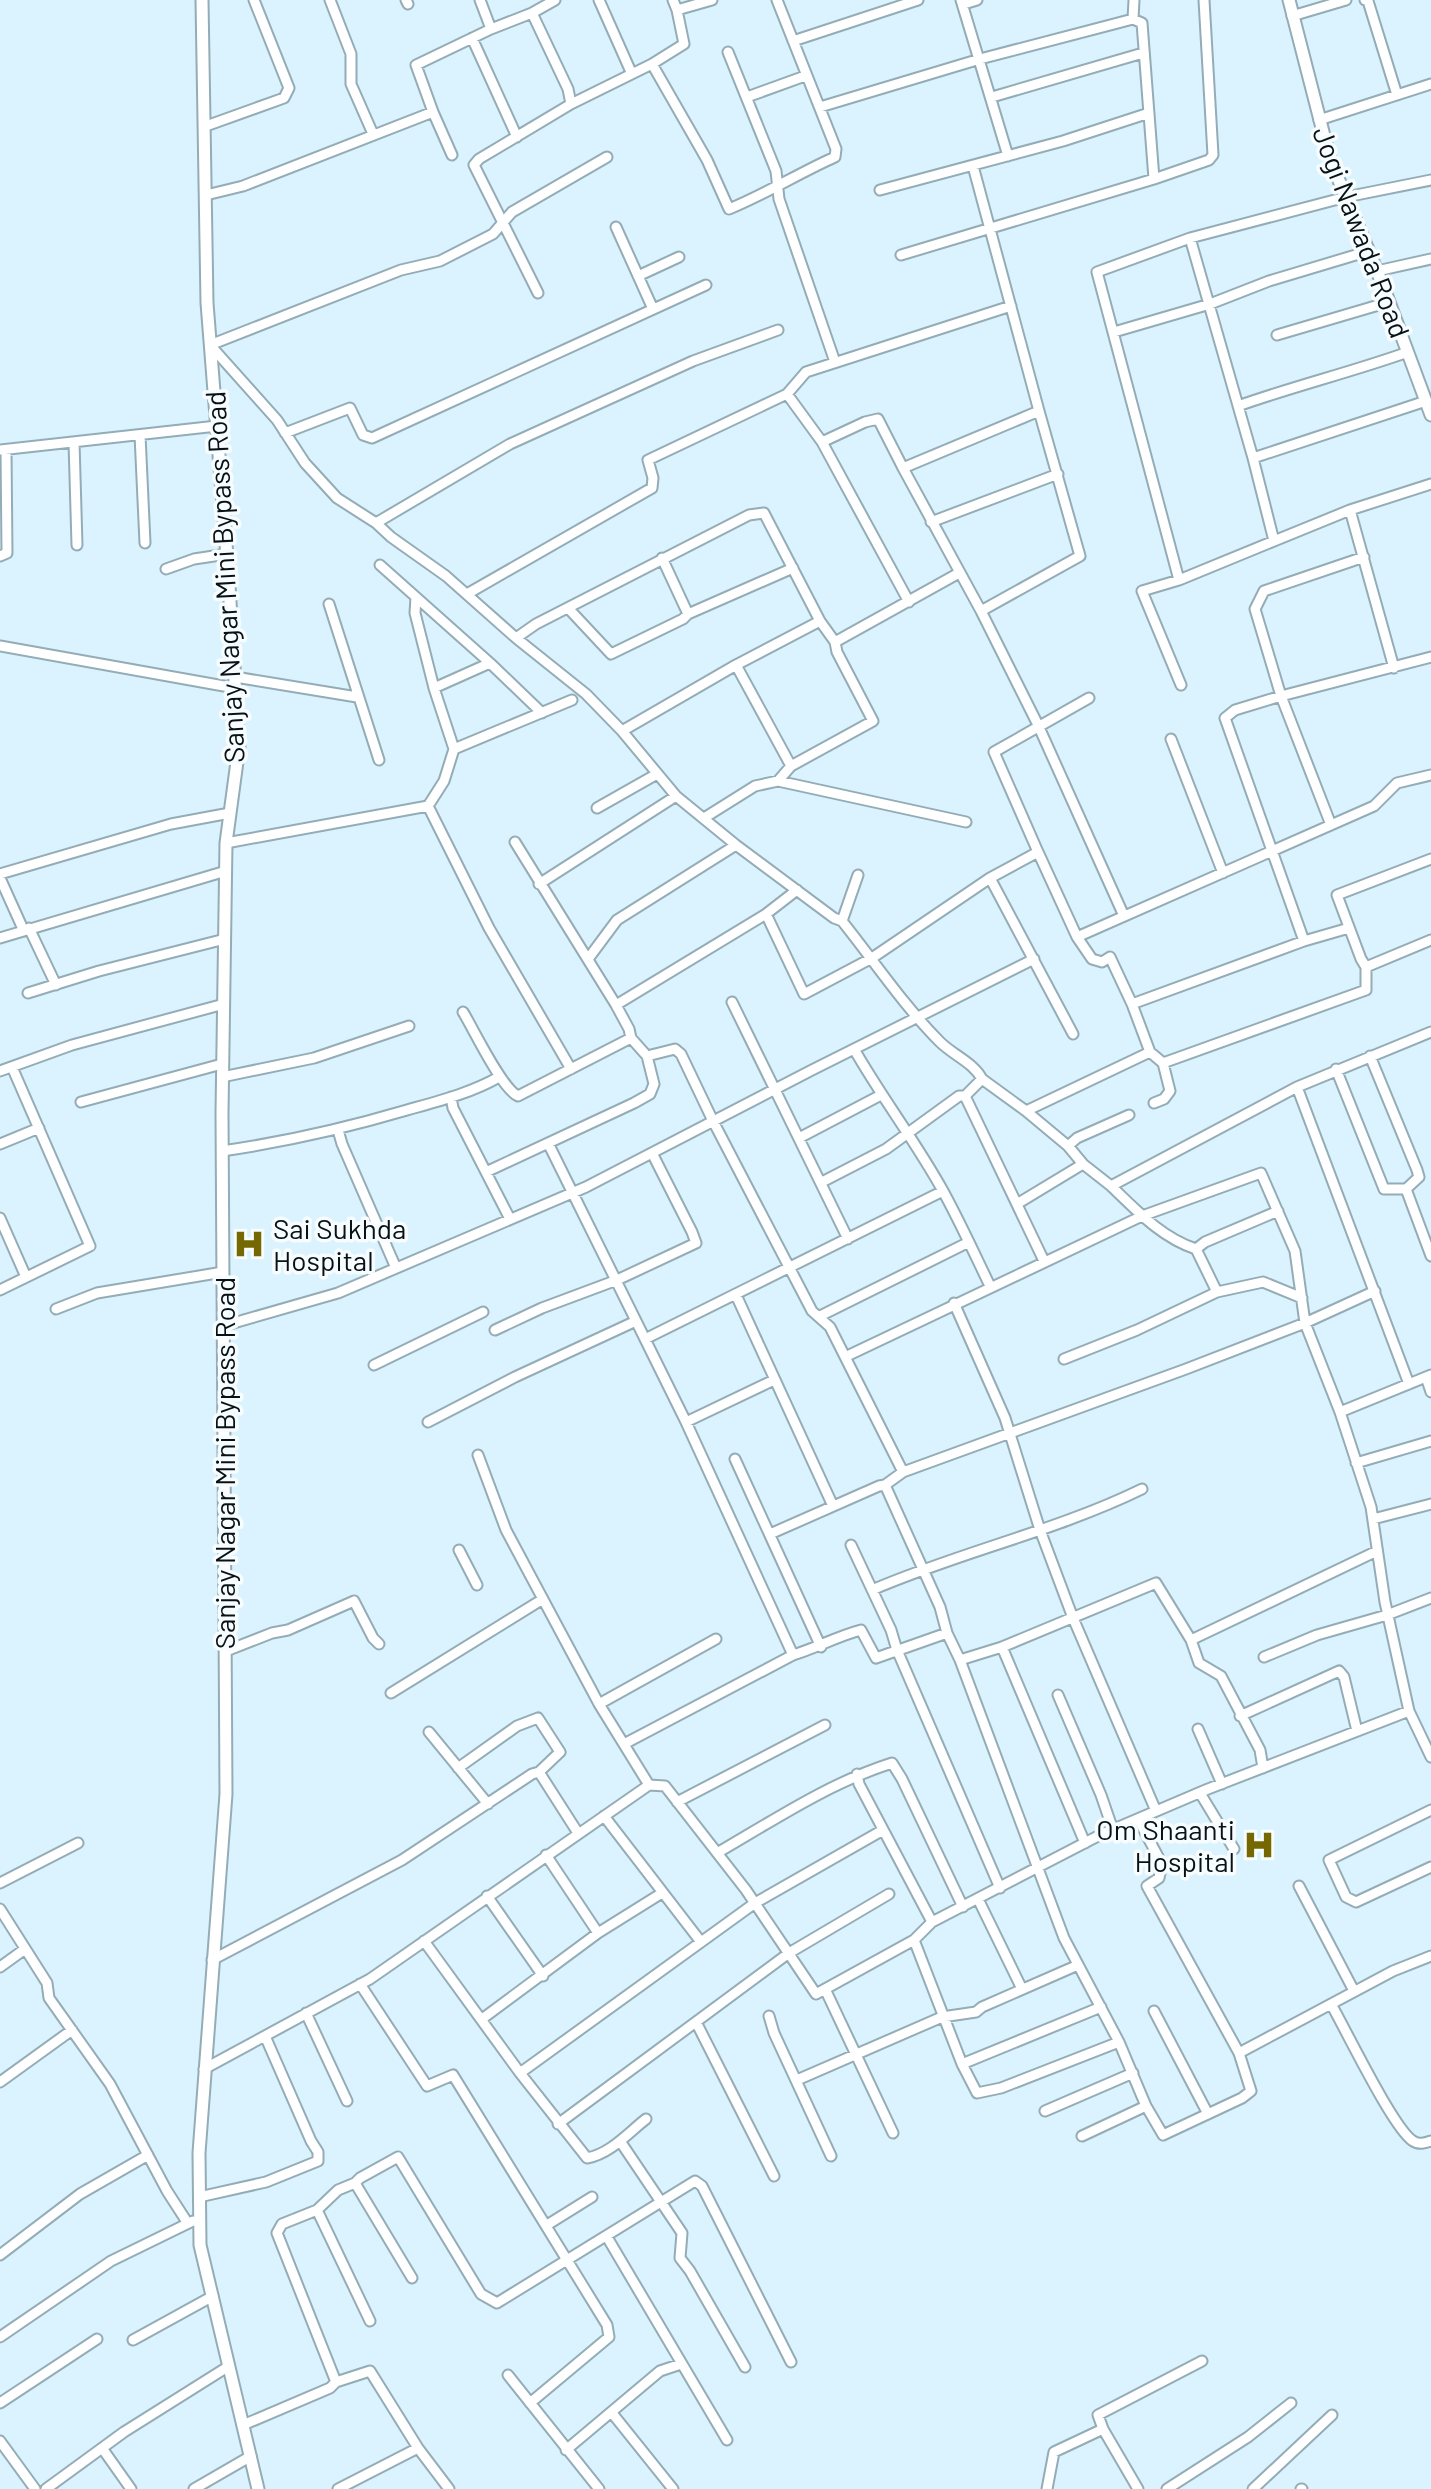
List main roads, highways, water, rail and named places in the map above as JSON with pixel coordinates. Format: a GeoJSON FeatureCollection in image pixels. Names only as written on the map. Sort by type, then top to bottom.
{"type":"FeatureCollection","features":[{"type":"Feature","properties":{"kind":"place","name":"Sai Sukhda Hospital"},"geometry":{"type":"Point","coordinates":[249,1244]}},
{"type":"Feature","properties":{"kind":"place","name":"Om Shaanti Hospital"},"geometry":{"type":"Point","coordinates":[1259,1845]}}]}
